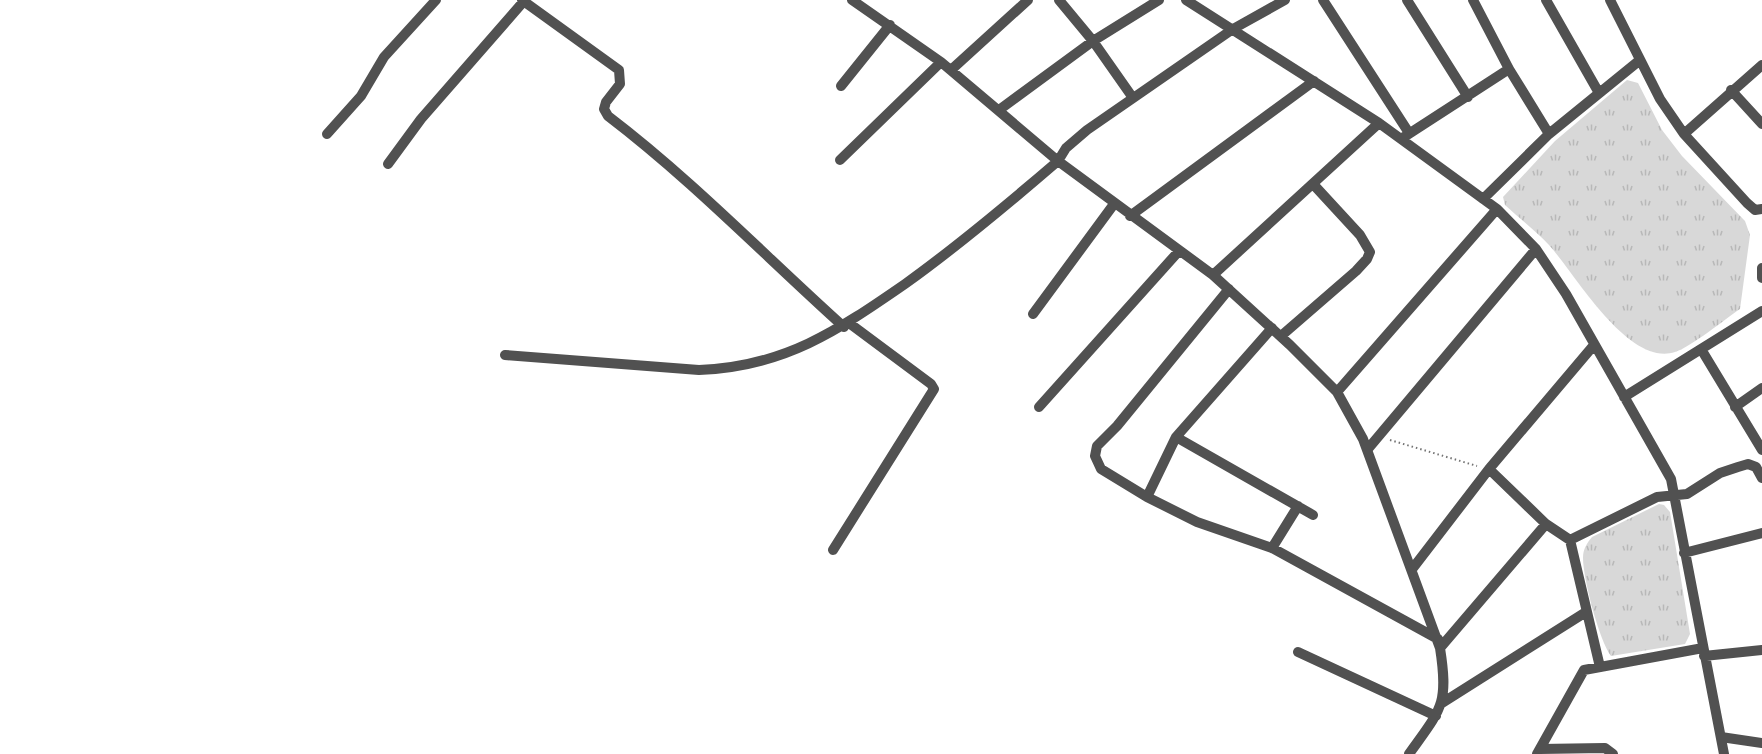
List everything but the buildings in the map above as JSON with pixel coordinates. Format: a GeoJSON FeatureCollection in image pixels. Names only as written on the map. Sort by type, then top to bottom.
{"type":"FeatureCollection","features":[{"type":"Feature","properties":{"kind":"street"},"geometry":{"type":"LineString","coordinates":[[327,134],[361,96],[384,57],[436,0]]}},
{"type":"Feature","properties":{"kind":"street"},"geometry":{"type":"LineString","coordinates":[[852,0],[946,66],[1058,161],[1130,216],[1214,275],[1281,336],[1337,392],[1367,450],[1413,568],[1439,643],[1446,683],[1442,703],[1436,716],[1409,754]]}},
{"type":"Feature","properties":{"kind":"street"},"geometry":{"type":"LineString","coordinates":[[840,160],[946,66],[1028,0]]}},
{"type":"Feature","properties":{"kind":"street"},"geometry":{"type":"LineString","coordinates":[[1059,0],[1093,41],[1133,98]]}},
{"type":"Feature","properties":{"kind":"street"},"geometry":{"type":"LineString","coordinates":[[999,110],[1093,41],[1159,0]]}},
{"type":"Feature","properties":{"kind":"street"},"geometry":{"type":"LineString","coordinates":[[1186,0],[1379,123],[1405,136],[1497,209],[1536,249],[1566,294],[1671,479],[1724,754]]}},
{"type":"Feature","properties":{"kind":"street"},"geometry":{"type":"LineString","coordinates":[[506,355],[699,370],[729,369],[788,354],[846,325],[948,253],[1058,161],[1066,148],[1087,130],[1233,29],[1285,0]]}},
{"type":"Feature","properties":{"kind":"street"},"geometry":{"type":"LineString","coordinates":[[1323,0],[1405,136]]}},
{"type":"Feature","properties":{"kind":"street"},"geometry":{"type":"LineString","coordinates":[[1407,0],[1468,97]]}},
{"type":"Feature","properties":{"kind":"street"},"geometry":{"type":"LineString","coordinates":[[1473,0],[1509,69],[1549,134]]}},
{"type":"Feature","properties":{"kind":"street"},"geometry":{"type":"LineString","coordinates":[[1546,0],[1599,93]]}},
{"type":"Feature","properties":{"kind":"street"},"geometry":{"type":"LineString","coordinates":[[1610,0],[1660,99],[1684,134],[1747,203],[1755,210],[1762,208]]}},
{"type":"Feature","properties":{"kind":"street"},"geometry":{"type":"LineString","coordinates":[[388,164],[421,119],[523,1],[603,56],[619,70],[620,84],[606,102],[604,109],[608,116],[661,157],[766,258],[846,325],[931,384],[934,389],[833,550]]}},
{"type":"Feature","properties":{"kind":"street"},"geometry":{"type":"LineString","coordinates":[[841,86],[890,25]]}},
{"type":"Feature","properties":{"kind":"street"},"geometry":{"type":"LineString","coordinates":[[1483,199],[1549,134],[1640,60]]}},
{"type":"Feature","properties":{"kind":"street"},"geometry":{"type":"LineString","coordinates":[[1684,134],[1731,90],[1762,65]]}},
{"type":"Feature","properties":{"kind":"street"},"geometry":{"type":"LineString","coordinates":[[1405,136],[1509,69]]}},
{"type":"Feature","properties":{"kind":"street"},"geometry":{"type":"LineString","coordinates":[[1130,216],[1314,81]]}},
{"type":"Feature","properties":{"kind":"street"},"geometry":{"type":"LineString","coordinates":[[1731,90],[1762,124]]}},
{"type":"Feature","properties":{"kind":"street"},"geometry":{"type":"LineString","coordinates":[[1214,275],[1379,123]]}},
{"type":"Feature","properties":{"kind":"street"},"geometry":{"type":"LineString","coordinates":[[1281,336],[1356,271],[1370,252],[1360,235],[1313,184]]}},
{"type":"Feature","properties":{"kind":"street"},"geometry":{"type":"LineString","coordinates":[[1033,314],[1114,204]]}},
{"type":"Feature","properties":{"kind":"street"},"geometry":{"type":"LineString","coordinates":[[1337,392],[1497,209]]}},
{"type":"Feature","properties":{"kind":"street"},"geometry":{"type":"LineString","coordinates":[[1367,450],[1536,249]]}},
{"type":"Feature","properties":{"kind":"street"},"geometry":{"type":"LineString","coordinates":[[1039,407],[1179,251]]}},
{"type":"Feature","properties":{"kind":"street"},"geometry":{"type":"LineString","coordinates":[[1762,268],[1762,278]]}},
{"type":"Feature","properties":{"kind":"street"},"geometry":{"type":"LineString","coordinates":[[1229,289],[1117,426],[1097,446],[1095,456],[1101,469],[1147,497],[1197,522],[1272,548],[1439,643]]}},
{"type":"Feature","properties":{"kind":"street"},"geometry":{"type":"LineString","coordinates":[[1624,398],[1762,311]]}},
{"type":"Feature","properties":{"kind":"street"},"geometry":{"type":"LineString","coordinates":[[1147,497],[1176,437],[1272,328]]}},
{"type":"Feature","properties":{"kind":"street"},"geometry":{"type":"LineString","coordinates":[[1413,568],[1489,470],[1594,345]]}},
{"type":"Feature","properties":{"kind":"street"},"geometry":{"type":"LineString","coordinates":[[1701,350],[1761,450],[1756,467]]}},
{"type":"Feature","properties":{"kind":"street"},"geometry":{"type":"LineString","coordinates":[[1735,407],[1762,388]]}},
{"type":"Feature","properties":{"kind":"street"},"geometry":{"type":"LineString","coordinates":[[1176,437],[1313,515]]}},
{"type":"Feature","properties":{"kind":"street"},"geometry":{"type":"LineString","coordinates":[[1570,540],[1658,497],[1687,494],[1720,473],[1748,464],[1756,467],[1762,478]]}},
{"type":"Feature","properties":{"kind":"street"},"geometry":{"type":"LineString","coordinates":[[1489,470],[1546,524],[1570,540],[1580,572],[1586,612],[1600,667]]}},
{"type":"Feature","properties":{"kind":"street"},"geometry":{"type":"LineString","coordinates":[[1272,548],[1298,506]]}},
{"type":"Feature","properties":{"kind":"street"},"geometry":{"type":"LineString","coordinates":[[1439,643],[1546,524]]}},
{"type":"Feature","properties":{"kind":"street"},"geometry":{"type":"LineString","coordinates":[[1684,553],[1762,533]]}},
{"type":"Feature","properties":{"kind":"street"},"geometry":{"type":"LineString","coordinates":[[1442,703],[1586,612]]}},
{"type":"Feature","properties":{"kind":"street"},"geometry":{"type":"LineString","coordinates":[[1538,752],[1584,670],[1703,652],[1762,650]]}},
{"type":"Feature","properties":{"kind":"street"},"geometry":{"type":"LineString","coordinates":[[1298,652],[1436,716]]}},
{"type":"Feature","properties":{"kind":"street"},"geometry":{"type":"LineString","coordinates":[[1721,737],[1762,743]]}},
{"type":"Feature","properties":{"kind":"street"},"geometry":{"type":"LineString","coordinates":[[1538,752],[1605,748],[1613,754]]}},
{"type":"Feature","properties":{"kind":"path"},"geometry":{"type":"LineString","coordinates":[[1379,436],[1489,470]]}},
{"type":"Feature","properties":{"kind":"green space"},"geometry":{"type":"Polygon","coordinates":[[[1627,80],[1638,83],[1662,130],[1682,156],[1745,221],[1750,235],[1740,309],[1699,339],[1675,352],[1657,353],[1639,346],[1622,333],[1588,296],[1549,245],[1505,205],[1503,197],[1555,141],[1627,80]]]}},
{"type":"Feature","properties":{"kind":"green space"},"geometry":{"type":"Polygon","coordinates":[[[1659,504],[1664,505],[1670,512],[1690,634],[1685,644],[1611,656],[1597,623],[1589,594],[1583,558],[1585,549],[1592,537],[1659,504]]]}}]}
